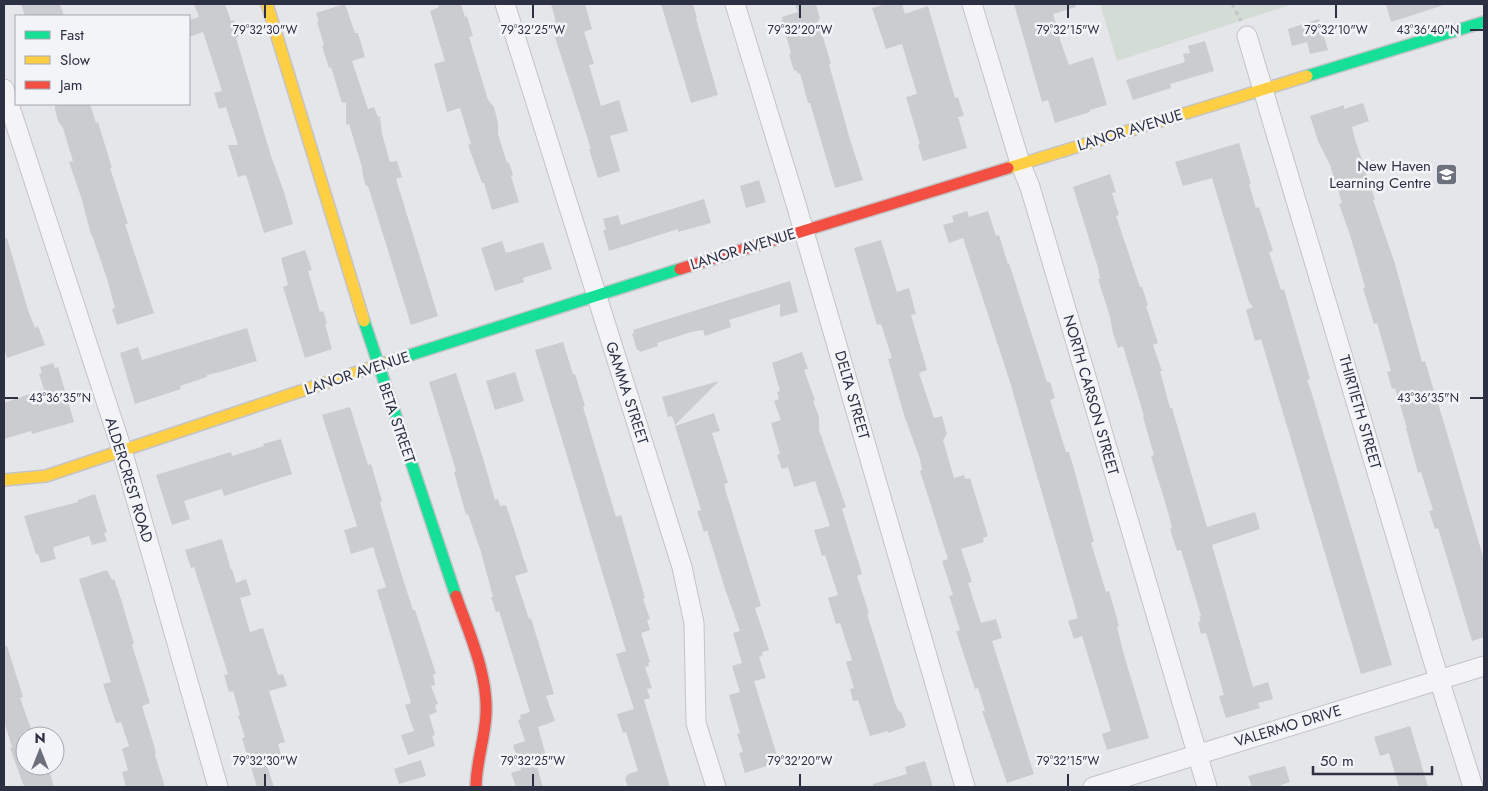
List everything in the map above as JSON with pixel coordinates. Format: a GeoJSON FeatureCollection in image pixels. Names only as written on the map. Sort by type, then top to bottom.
{"type":"FeatureCollection","features":[{"type":"Feature","properties":{"kind":"street","name":"BETA STREET"},"geometry":{"type":"LineString","coordinates":[[267,4],[378,366],[482,672],[486,714],[476,787]]}},
{"type":"Feature","properties":{"kind":"street","name":"GAMMA STREET"},"geometry":{"type":"LineString","coordinates":[[505,4],[682,567],[694,623],[696,723],[716,787]]}},
{"type":"Feature","properties":{"kind":"street","name":"DELTA STREET"},"geometry":{"type":"LineString","coordinates":[[735,4],[796,204],[965,787]]}},
{"type":"Feature","properties":{"kind":"street","name":"NORTH CARSON STREET"},"geometry":{"type":"LineString","coordinates":[[972,4],[1020,163],[1033,197],[1206,787]]}},
{"type":"Feature","properties":{"kind":"street","name":"LANOR AVENUE"},"geometry":{"type":"LineString","coordinates":[[4,480],[46,476],[596,295],[802,230],[1484,22]]}},
{"type":"Feature","properties":{"kind":"street","name":"THIRTIETH STREET"},"geometry":{"type":"LineString","coordinates":[[1247,36],[1439,680],[1473,787]]}},
{"type":"Feature","properties":{"kind":"street","name":"ALDERCREST ROAD"},"geometry":{"type":"LineString","coordinates":[[4,89],[122,450],[218,787]]}},
{"type":"Feature","properties":{"kind":"street","name":"VALERMO DRIVE"},"geometry":{"type":"LineString","coordinates":[[1093,787],[1484,666]]}},
{"type":"Feature","properties":{"kind":"shaded area"},"geometry":{"type":"Polygon","coordinates":[[[1100,4],[1293,4],[1117,61],[1100,4]]]}},
{"type":"Feature","properties":{"kind":"building"},"geometry":{"type":"Polygon","coordinates":[[[21,4],[60,4],[64,15],[25,15],[21,4]]]}},
{"type":"Feature","properties":{"kind":"building"},"geometry":{"type":"Polygon","coordinates":[[[194,4],[225,4],[231,21],[234,20],[240,36],[236,38],[293,224],[264,233],[246,175],[238,177],[228,145],[238,145],[226,107],[219,109],[214,93],[222,91],[203,32],[190,37],[190,20],[199,17],[194,4]]]}},
{"type":"Feature","properties":{"kind":"building"},"geometry":{"type":"Polygon","coordinates":[[[345,4],[355,33],[358,33],[365,57],[352,61],[368,109],[374,107],[378,117],[380,116],[382,134],[390,162],[397,161],[402,177],[396,179],[438,316],[411,325],[368,186],[366,186],[349,124],[346,125],[346,102],[342,103],[331,67],[329,68],[317,22],[319,21],[316,13],[345,4]]]}},
{"type":"Feature","properties":{"kind":"building"},"geometry":{"type":"Polygon","coordinates":[[[438,4],[461,4],[465,17],[467,16],[473,36],[469,37],[488,100],[494,107],[498,123],[498,134],[507,163],[509,162],[519,202],[492,210],[484,183],[482,183],[468,145],[471,144],[460,108],[447,112],[434,64],[445,61],[430,11],[439,7],[438,4]]]}},
{"type":"Feature","properties":{"kind":"building"},"geometry":{"type":"Polygon","coordinates":[[[551,4],[585,4],[592,29],[584,32],[594,64],[589,65],[601,106],[619,100],[628,131],[610,136],[620,171],[598,178],[589,149],[591,149],[553,31],[551,23],[556,22],[551,4]]]}},
{"type":"Feature","properties":{"kind":"building"},"geometry":{"type":"Polygon","coordinates":[[[661,4],[693,4],[718,95],[691,103],[661,4]]]}},
{"type":"Feature","properties":{"kind":"building"},"geometry":{"type":"Polygon","coordinates":[[[795,4],[816,4],[820,19],[818,20],[831,64],[829,64],[863,180],[835,188],[800,73],[798,74],[796,70],[794,71],[789,54],[791,54],[790,49],[781,20],[783,20],[782,17],[798,12],[795,4]]]}},
{"type":"Feature","properties":{"kind":"building"},"geometry":{"type":"Polygon","coordinates":[[[886,4],[902,4],[905,14],[928,6],[955,98],[958,97],[964,116],[958,117],[967,148],[923,161],[906,97],[917,94],[902,44],[886,49],[872,8],[886,4]]]}},
{"type":"Feature","properties":{"kind":"building"},"geometry":{"type":"Polygon","coordinates":[[[1014,4],[1075,4],[1076,7],[1053,14],[1061,43],[1069,65],[1093,57],[1107,105],[1055,123],[1048,100],[1042,102],[1014,4]]]}},
{"type":"Feature","properties":{"kind":"building"},"geometry":{"type":"Polygon","coordinates":[[[1386,4],[1441,4],[1441,6],[1391,22],[1386,4]]]}},
{"type":"Feature","properties":{"kind":"building"},"geometry":{"type":"Polygon","coordinates":[[[1319,19],[1328,50],[1310,54],[1307,42],[1292,46],[1288,29],[1319,19]]]}},
{"type":"Feature","properties":{"kind":"building"},"geometry":{"type":"Polygon","coordinates":[[[1205,41],[1214,71],[1170,84],[1171,88],[1133,100],[1126,80],[1185,62],[1183,54],[1190,53],[1188,46],[1205,41]]]}},
{"type":"Feature","properties":{"kind":"building"},"geometry":{"type":"Polygon","coordinates":[[[1363,103],[1369,121],[1352,127],[1355,139],[1395,264],[1422,362],[1425,361],[1484,560],[1484,637],[1472,641],[1438,528],[1435,529],[1429,511],[1433,510],[1421,472],[1418,473],[1395,388],[1392,389],[1387,372],[1391,371],[1377,323],[1374,324],[1363,288],[1365,287],[1339,204],[1342,203],[1330,165],[1318,141],[1310,116],[1344,105],[1344,109],[1363,103]]]}},
{"type":"Feature","properties":{"kind":"building"},"geometry":{"type":"Polygon","coordinates":[[[90,105],[96,123],[98,122],[128,224],[125,224],[154,313],[117,325],[112,309],[115,308],[107,279],[91,235],[69,162],[73,161],[63,128],[58,121],[55,106],[90,105]]]}},
{"type":"Feature","properties":{"kind":"building"},"geometry":{"type":"Polygon","coordinates":[[[1239,143],[1256,208],[1259,207],[1273,251],[1269,252],[1281,290],[1284,289],[1310,379],[1307,380],[1392,665],[1361,674],[1261,339],[1255,341],[1246,310],[1253,307],[1249,302],[1212,178],[1183,186],[1175,162],[1239,143]]]}},
{"type":"Feature","properties":{"kind":"building"},"geometry":{"type":"Polygon","coordinates":[[[1110,174],[1116,192],[1112,193],[1119,215],[1116,216],[1148,305],[1146,306],[1158,343],[1153,345],[1162,371],[1160,371],[1170,408],[1172,408],[1207,527],[1255,512],[1260,529],[1212,545],[1253,687],[1268,682],[1273,699],[1258,703],[1260,708],[1226,718],[1219,696],[1224,695],[1206,633],[1201,634],[1198,622],[1201,621],[1199,617],[1201,616],[1181,550],[1177,551],[1170,529],[1172,528],[1151,456],[1154,455],[1144,416],[1123,346],[1118,348],[1113,333],[1098,279],[1100,279],[1098,268],[1073,187],[1110,174]]]}},
{"type":"Feature","properties":{"kind":"building"},"geometry":{"type":"Polygon","coordinates":[[[759,180],[766,202],[746,208],[740,186],[759,180]]]}},
{"type":"Feature","properties":{"kind":"building"},"geometry":{"type":"Polygon","coordinates":[[[704,199],[711,223],[678,232],[678,229],[609,251],[603,230],[606,230],[603,219],[618,215],[621,225],[704,199]]]}},
{"type":"Feature","properties":{"kind":"building"},"geometry":{"type":"Polygon","coordinates":[[[967,211],[969,217],[988,211],[996,236],[999,235],[1009,263],[1047,382],[1050,382],[1055,398],[1050,400],[1066,452],[1069,452],[1074,469],[1094,542],[1091,543],[1106,592],[1109,591],[1119,626],[1117,627],[1124,655],[1149,738],[1107,750],[1102,734],[1111,731],[1082,636],[1074,639],[1068,621],[1078,618],[1010,382],[963,238],[949,243],[943,225],[954,222],[952,216],[967,211]]]}},
{"type":"Feature","properties":{"kind":"building"},"geometry":{"type":"Polygon","coordinates":[[[4,238],[7,238],[28,310],[35,328],[38,326],[45,345],[7,358],[4,347],[4,238]]]}},
{"type":"Feature","properties":{"kind":"building"},"geometry":{"type":"Polygon","coordinates":[[[881,240],[897,292],[909,288],[916,314],[911,315],[927,370],[919,373],[934,418],[942,416],[947,434],[943,440],[954,478],[964,475],[965,479],[970,478],[988,536],[983,538],[984,542],[961,549],[972,582],[968,583],[981,623],[996,619],[1002,638],[992,641],[1034,774],[1007,783],[982,711],[985,711],[978,688],[975,689],[956,631],[960,630],[949,596],[953,595],[942,561],[948,559],[920,471],[922,470],[920,459],[905,418],[888,359],[892,358],[881,324],[877,325],[854,248],[881,240]]]}},
{"type":"Feature","properties":{"kind":"building"},"geometry":{"type":"Polygon","coordinates":[[[502,241],[506,253],[543,242],[552,269],[523,278],[524,282],[495,291],[481,248],[502,241]]]}},
{"type":"Feature","properties":{"kind":"building"},"geometry":{"type":"Polygon","coordinates":[[[305,250],[312,270],[308,271],[320,312],[323,311],[327,323],[325,324],[332,349],[305,358],[283,287],[288,285],[281,258],[305,250]]]}},
{"type":"Feature","properties":{"kind":"building"},"geometry":{"type":"Polygon","coordinates":[[[790,281],[798,312],[780,317],[780,304],[729,320],[731,327],[705,336],[703,330],[691,332],[657,343],[658,346],[640,352],[637,350],[632,334],[634,333],[633,330],[790,281]]]}},
{"type":"Feature","properties":{"kind":"building"},"geometry":{"type":"Polygon","coordinates":[[[247,328],[257,361],[207,375],[207,377],[180,386],[181,389],[135,404],[120,353],[138,347],[142,360],[247,328]]]}},
{"type":"Feature","properties":{"kind":"building"},"geometry":{"type":"Polygon","coordinates":[[[563,342],[585,406],[583,407],[616,517],[621,515],[645,598],[643,599],[650,619],[647,620],[650,630],[641,633],[650,662],[648,663],[649,666],[645,667],[652,688],[647,689],[650,698],[644,700],[670,787],[628,787],[625,779],[628,774],[638,771],[626,732],[623,733],[617,714],[634,709],[616,654],[626,651],[535,350],[563,342]]]}},
{"type":"Feature","properties":{"kind":"building"},"geometry":{"type":"Polygon","coordinates":[[[802,352],[808,369],[804,370],[819,417],[819,430],[846,507],[842,509],[862,574],[857,576],[869,613],[867,614],[895,703],[899,712],[901,711],[906,725],[888,733],[888,731],[870,736],[858,700],[853,701],[850,689],[854,688],[846,662],[852,660],[840,623],[836,624],[828,598],[838,595],[825,555],[822,556],[814,530],[830,526],[815,481],[794,487],[788,467],[782,469],[777,455],[780,454],[771,423],[781,420],[774,401],[779,399],[777,392],[780,391],[772,363],[802,352]]]}},
{"type":"Feature","properties":{"kind":"building"},"geometry":{"type":"Polygon","coordinates":[[[53,363],[55,368],[58,367],[74,422],[32,434],[31,431],[4,439],[4,403],[44,389],[39,374],[42,373],[40,367],[53,363]]]}},
{"type":"Feature","properties":{"kind":"building"},"geometry":{"type":"Polygon","coordinates":[[[515,372],[524,401],[495,410],[486,381],[515,372]]]}},
{"type":"Feature","properties":{"kind":"building"},"geometry":{"type":"Polygon","coordinates":[[[456,373],[495,500],[498,499],[500,506],[506,505],[528,572],[515,576],[529,619],[531,618],[554,694],[546,696],[555,721],[538,727],[546,756],[543,757],[545,765],[537,767],[543,787],[516,787],[511,773],[521,770],[513,745],[525,741],[518,720],[521,719],[520,715],[530,712],[499,611],[496,612],[491,597],[493,597],[481,552],[468,514],[466,515],[454,472],[456,471],[429,382],[456,373]]]}},
{"type":"Feature","properties":{"kind":"building"},"geometry":{"type":"Polygon","coordinates":[[[719,381],[675,425],[672,416],[668,417],[662,397],[719,381]]]}},
{"type":"Feature","properties":{"kind":"building"},"geometry":{"type":"Polygon","coordinates":[[[350,407],[368,465],[371,464],[382,501],[380,502],[382,510],[401,573],[436,674],[433,674],[435,685],[431,686],[438,704],[435,705],[437,712],[429,715],[435,735],[432,736],[435,746],[408,755],[401,735],[414,731],[405,705],[411,703],[377,590],[386,587],[373,547],[351,554],[344,530],[357,526],[322,415],[350,407]]]}},
{"type":"Feature","properties":{"kind":"building"},"geometry":{"type":"Polygon","coordinates":[[[714,413],[720,431],[712,433],[728,483],[724,484],[761,606],[755,608],[769,650],[762,652],[763,655],[759,657],[766,678],[754,681],[779,762],[745,773],[739,753],[743,752],[737,734],[740,733],[729,695],[740,692],[732,666],[742,663],[733,633],[740,631],[707,530],[704,532],[697,511],[701,510],[675,426],[714,413]]]}},
{"type":"Feature","properties":{"kind":"building"},"geometry":{"type":"Polygon","coordinates":[[[281,439],[292,474],[224,496],[222,489],[184,501],[190,519],[172,525],[156,475],[231,452],[232,456],[281,439]]]}},
{"type":"Feature","properties":{"kind":"building"},"geometry":{"type":"Polygon","coordinates":[[[95,494],[107,532],[104,533],[107,541],[92,545],[89,536],[54,547],[56,559],[41,563],[38,554],[36,554],[24,516],[78,502],[78,500],[95,494]]]}},
{"type":"Feature","properties":{"kind":"building"},"geometry":{"type":"Polygon","coordinates":[[[222,539],[236,583],[246,579],[251,595],[240,598],[250,632],[263,628],[278,675],[283,674],[287,686],[269,691],[285,742],[278,744],[283,761],[267,766],[274,787],[257,787],[242,738],[245,737],[233,691],[229,692],[224,675],[228,674],[194,567],[191,568],[185,550],[222,539]]]}},
{"type":"Feature","properties":{"kind":"building"},"geometry":{"type":"Polygon","coordinates":[[[107,570],[112,580],[114,579],[121,599],[134,644],[132,645],[150,703],[142,706],[165,787],[126,787],[122,772],[128,770],[122,749],[129,746],[121,722],[116,723],[103,684],[111,682],[79,579],[107,570]]]}},
{"type":"Feature","properties":{"kind":"building"},"geometry":{"type":"Polygon","coordinates":[[[4,646],[7,646],[23,697],[20,698],[30,726],[15,726],[15,762],[4,721],[4,646]]]}},
{"type":"Feature","properties":{"kind":"building"},"geometry":{"type":"Polygon","coordinates":[[[1410,726],[1428,787],[1399,787],[1389,753],[1380,756],[1374,737],[1410,726]]]}},
{"type":"Feature","properties":{"kind":"building"},"geometry":{"type":"Polygon","coordinates":[[[421,760],[426,776],[399,784],[394,769],[421,760]]]}},
{"type":"Feature","properties":{"kind":"building"},"geometry":{"type":"Polygon","coordinates":[[[925,761],[933,787],[873,787],[873,784],[907,774],[905,767],[925,761]]]}},
{"type":"Feature","properties":{"kind":"building"},"geometry":{"type":"Polygon","coordinates":[[[1285,766],[1290,782],[1281,785],[1282,787],[1252,787],[1248,776],[1285,766]]]}},
{"type":"Feature","properties":{"kind":"building"},"geometry":{"type":"Polygon","coordinates":[[[20,776],[51,776],[54,787],[25,787],[20,776]]]}},
{"type":"Feature","properties":{"kind":"traffic: fast"},"geometry":{"type":"LineString","coordinates":[[1307,76],[1484,22]]}},
{"type":"Feature","properties":{"kind":"traffic: fast"},"geometry":{"type":"LineString","coordinates":[[385,363],[680,269]]}},
{"type":"Feature","properties":{"kind":"traffic: fast"},"geometry":{"type":"LineString","coordinates":[[364,321],[456,596]]}},
{"type":"Feature","properties":{"kind":"traffic: slow"},"geometry":{"type":"LineString","coordinates":[[267,4],[364,321]]}},
{"type":"Feature","properties":{"kind":"traffic: slow"},"geometry":{"type":"LineString","coordinates":[[1008,168],[1307,76]]}},
{"type":"Feature","properties":{"kind":"traffic: slow"},"geometry":{"type":"LineString","coordinates":[[4,480],[46,476],[385,363]]}},
{"type":"Feature","properties":{"kind":"traffic: jam"},"geometry":{"type":"LineString","coordinates":[[680,269],[1008,168]]}},
{"type":"Feature","properties":{"kind":"traffic: jam"},"geometry":{"type":"LineString","coordinates":[[456,596],[477,654],[486,699],[485,723],[477,769],[476,787]]}},
{"type":"Feature","properties":{"kind":"place","name":"New Haven Learning Centre"},"geometry":{"type":"Point","coordinates":[1447,175]}}]}
